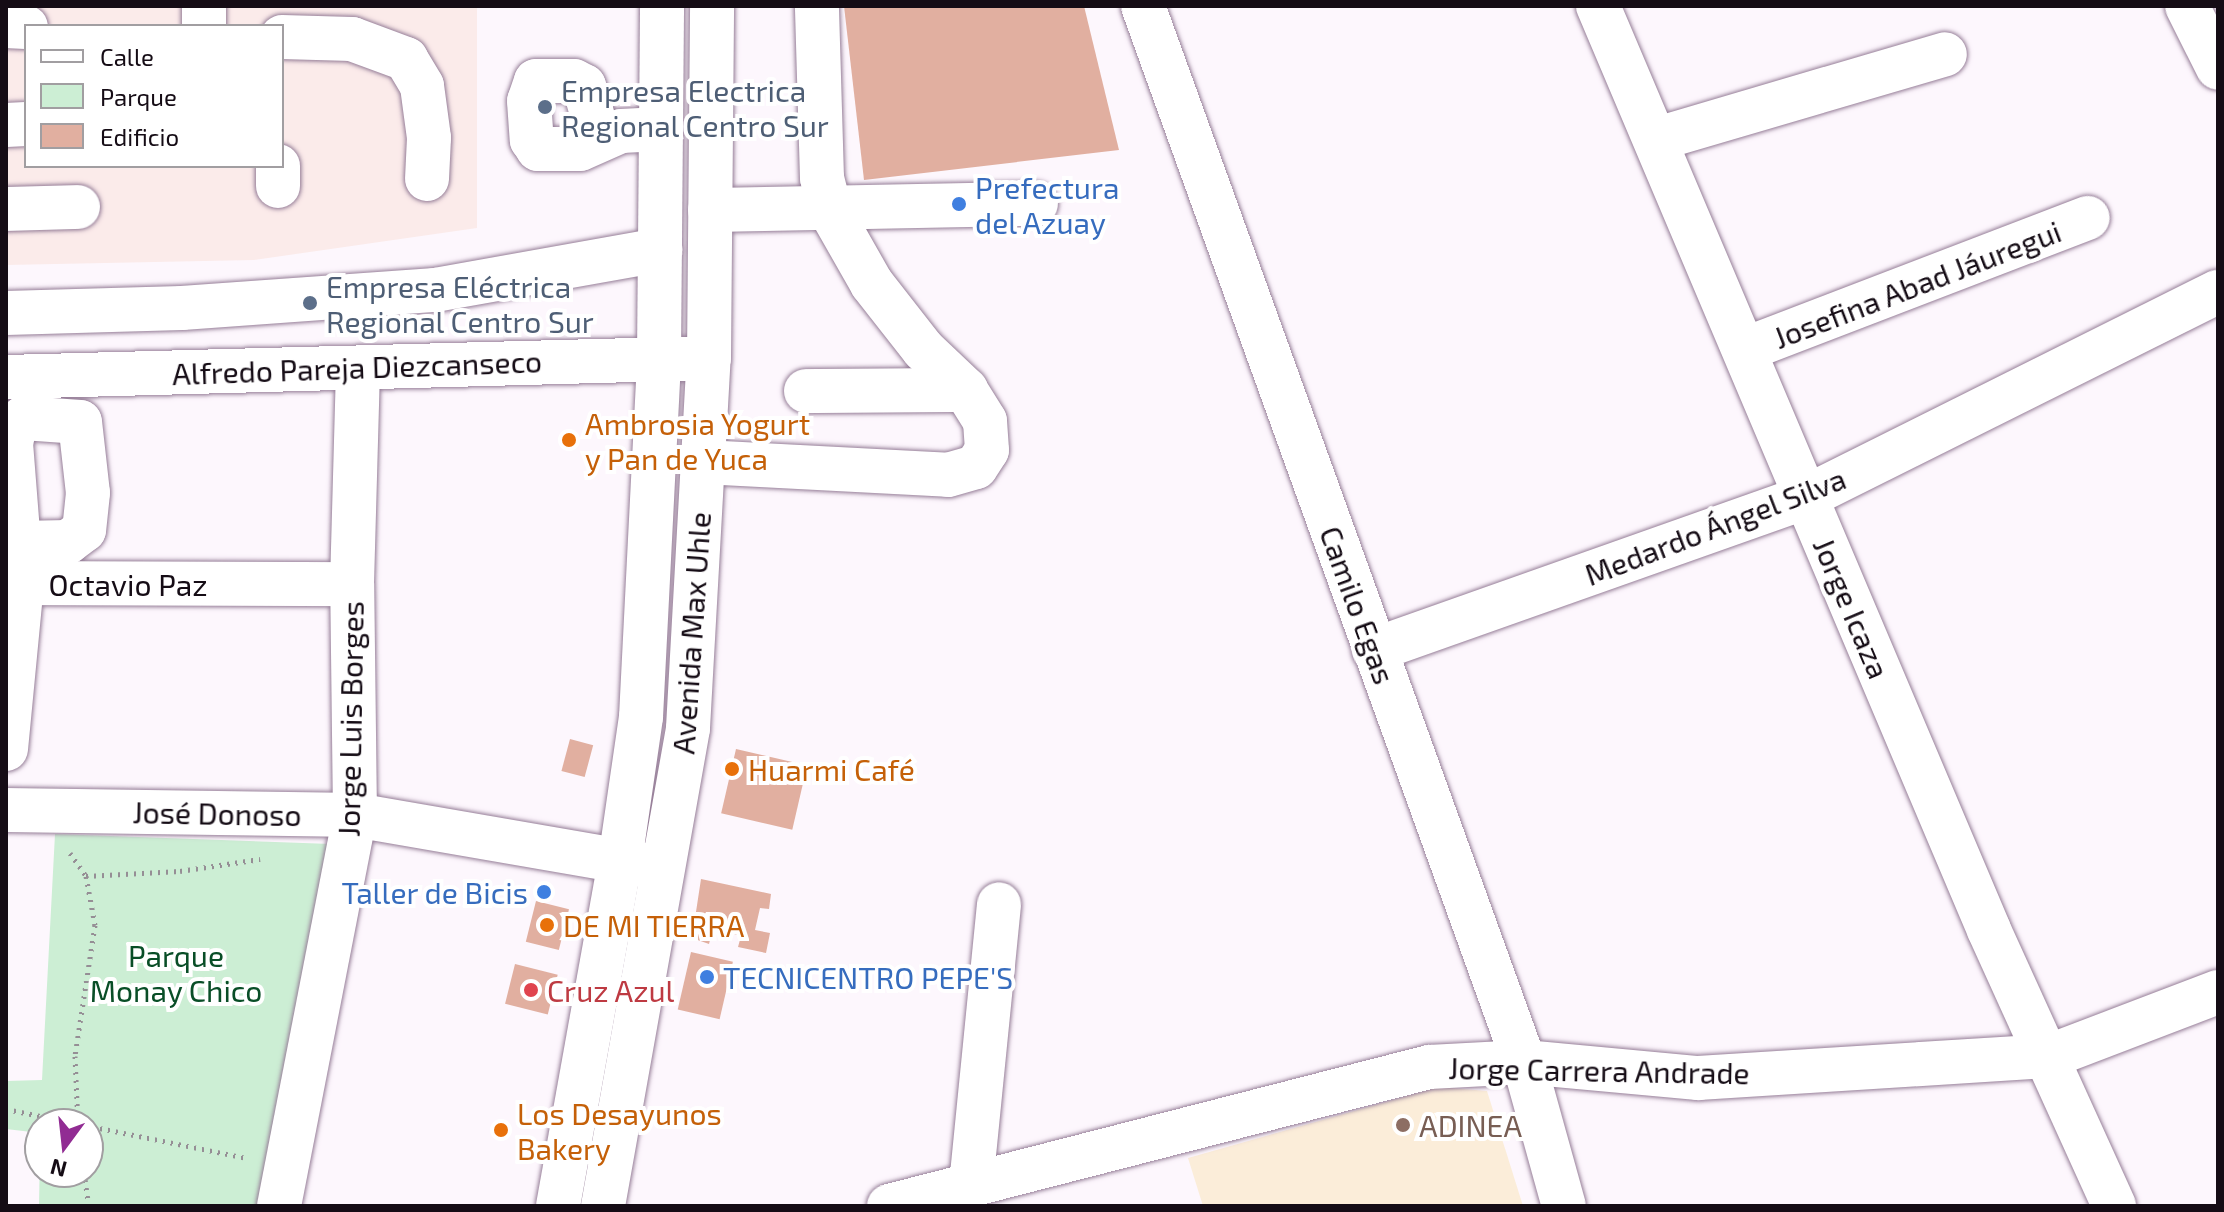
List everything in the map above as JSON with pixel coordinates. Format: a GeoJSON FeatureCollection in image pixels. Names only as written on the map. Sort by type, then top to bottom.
{"type":"FeatureCollection","features":[{"type":"Feature","properties":{"kind":"street","name":"Avenida Max Uhle"},"geometry":{"type":"LineString","coordinates":[[558,1206],[620,861],[641,717],[659,356],[662,6]]}},
{"type":"Feature","properties":{"kind":"street","name":"Avenida Max Uhle"},"geometry":{"type":"LineString","coordinates":[[603,1206],[688,728],[709,358],[712,6]]}},
{"type":"Feature","properties":{"kind":"street"},"geometry":{"type":"LineString","coordinates":[[703,462],[948,475],[976,467],[987,450],[985,421],[966,390],[923,349],[872,284],[830,210],[822,178],[817,6]]}},
{"type":"Feature","properties":{"kind":"street","name":"Camilo Egas"},"geometry":{"type":"LineString","coordinates":[[1143,6],[1524,1062],[1564,1206]]}},
{"type":"Feature","properties":{"kind":"street","name":"Jorge Icaza"},"geometry":{"type":"LineString","coordinates":[[1598,6],[1746,349],[1989,930],[2050,1056],[2114,1206]]}},
{"type":"Feature","properties":{"kind":"street"},"geometry":{"type":"LineString","coordinates":[[2187,6],[2218,68]]}},
{"type":"Feature","properties":{"kind":"street"},"geometry":{"type":"LineString","coordinates":[[284,37],[352,39],[406,59],[422,86],[429,138],[427,179]]}},
{"type":"Feature","properties":{"kind":"street"},"geometry":{"type":"LineString","coordinates":[[1657,139],[1945,54]]}},
{"type":"Feature","properties":{"kind":"street"},"geometry":{"type":"LineString","coordinates":[[599,138],[661,129]]}},
{"type":"Feature","properties":{"kind":"street"},"geometry":{"type":"LineString","coordinates":[[710,210],[1036,204]]}},
{"type":"Feature","properties":{"kind":"street"},"geometry":{"type":"LineString","coordinates":[[6,209],[78,207]]}},
{"type":"Feature","properties":{"kind":"street","name":"Josefina Abad Jáuregui"},"geometry":{"type":"LineString","coordinates":[[1746,349],[2088,218]]}},
{"type":"Feature","properties":{"kind":"street"},"geometry":{"type":"LineString","coordinates":[[6,313],[182,308],[435,290],[660,250]]}},
{"type":"Feature","properties":{"kind":"street","name":"Medardo Ángel Silva"},"geometry":{"type":"LineString","coordinates":[[1374,650],[1806,497],[2218,292]]}},
{"type":"Feature","properties":{"kind":"street","name":"Alfredo Pareja Diezcanseco"},"geometry":{"type":"LineString","coordinates":[[25,376],[358,369],[659,356],[709,358]]}},
{"type":"Feature","properties":{"kind":"street","name":"Jorge Luis Borges"},"geometry":{"type":"LineString","coordinates":[[283,1186],[355,815],[352,584],[358,369]]}},
{"type":"Feature","properties":{"kind":"street"},"geometry":{"type":"LineString","coordinates":[[25,376],[45,419]]}},
{"type":"Feature","properties":{"kind":"street"},"geometry":{"type":"LineString","coordinates":[[806,391],[966,390]]}},
{"type":"Feature","properties":{"kind":"street"},"geometry":{"type":"LineString","coordinates":[[23,418],[80,422],[88,493],[84,530],[68,542],[20,563],[11,443],[15,426],[23,418]]}},
{"type":"Feature","properties":{"kind":"street","name":"Octavio Paz"},"geometry":{"type":"LineString","coordinates":[[6,749],[20,563],[352,584]]}},
{"type":"Feature","properties":{"kind":"street","name":"José Donoso"},"geometry":{"type":"LineString","coordinates":[[6,810],[355,815],[663,869]]}},
{"type":"Feature","properties":{"kind":"street"},"geometry":{"type":"LineString","coordinates":[[971,1185],[999,904]]}},
{"type":"Feature","properties":{"kind":"street","name":"Jorge Carrera Andrade"},"geometry":{"type":"LineString","coordinates":[[889,1206],[1429,1067],[1524,1062],[1698,1078],[2050,1056],[2218,992]]}},
{"type":"Feature","properties":{"kind":"path"},"geometry":{"type":"LineString","coordinates":[[63,844],[86,876],[95,925],[75,1056],[77,1108]]}},
{"type":"Feature","properties":{"kind":"path"},"geometry":{"type":"LineString","coordinates":[[86,876],[180,871],[272,858]]}},
{"type":"Feature","properties":{"kind":"path"},"geometry":{"type":"LineString","coordinates":[[104,1130],[283,1186]]}},
{"type":"Feature","properties":{"kind":"shaded area","name":"Empresa Eléctrica Regional Centro Sur"},"geometry":{"type":"Polygon","coordinates":[[[6,6],[477,6],[477,228],[254,260],[6,265],[6,6]]]}},
{"type":"Feature","properties":{"kind":"shaded area","name":"ADINEA"},"geometry":{"type":"Polygon","coordinates":[[[1439,1087],[1487,1091],[1523,1206],[1203,1206],[1188,1158],[1439,1087]]]}},
{"type":"Feature","properties":{"kind":"green space","name":"Parque Monay Chico"},"geometry":{"type":"Polygon","coordinates":[[[55,834],[331,844],[261,1206],[39,1206],[39,1188],[104,1188],[104,1108],[24,1108],[24,1131],[6,1129],[6,1081],[42,1080],[55,834]]]}},
{"type":"Feature","properties":{"kind":"building"},"geometry":{"type":"Polygon","coordinates":[[[844,6],[1084,6],[1119,150],[864,180],[844,6]]]}},
{"type":"Feature","properties":{"kind":"building"},"geometry":{"type":"Polygon","coordinates":[[[570,739],[593,745],[585,777],[561,771],[570,739]]]}},
{"type":"Feature","properties":{"kind":"building"},"geometry":{"type":"Polygon","coordinates":[[[736,749],[807,765],[792,830],[721,813],[736,749]]]}},
{"type":"Feature","properties":{"kind":"building"},"geometry":{"type":"Polygon","coordinates":[[[701,879],[771,894],[769,909],[760,908],[755,930],[770,933],[766,953],[738,947],[741,936],[713,928],[709,944],[692,938],[701,879]]]}},
{"type":"Feature","properties":{"kind":"building","name":"DE MI TIERRA"},"geometry":{"type":"Polygon","coordinates":[[[536,901],[569,909],[559,950],[526,942],[536,901]]]}},
{"type":"Feature","properties":{"kind":"building","name":"TECNICENTRO PEPE'S"},"geometry":{"type":"Polygon","coordinates":[[[691,952],[733,962],[720,1019],[678,1009],[691,952]]]}},
{"type":"Feature","properties":{"kind":"building","name":"Cruz Azul"},"geometry":{"type":"Polygon","coordinates":[[[515,964],[558,975],[548,1014],[505,1004],[515,964]]]}},
{"type":"Feature","properties":{"kind":"place","name":"Empresa Electrica Regional Centro Sur"},"geometry":{"type":"Point","coordinates":[545,107]}},
{"type":"Feature","properties":{"kind":"place","name":"Prefectura del Azuay"},"geometry":{"type":"Point","coordinates":[959,204]}},
{"type":"Feature","properties":{"kind":"place","name":"Empresa Eléctrica Regional Centro Sur"},"geometry":{"type":"Point","coordinates":[310,303]}},
{"type":"Feature","properties":{"kind":"place","name":"Ambrosia Yogurt y Pan de Yuca"},"geometry":{"type":"Point","coordinates":[569,440]}},
{"type":"Feature","properties":{"kind":"place","name":"Huarmi Café"},"geometry":{"type":"Point","coordinates":[732,769]}},
{"type":"Feature","properties":{"kind":"place","name":"Taller de Bicis"},"geometry":{"type":"Point","coordinates":[544,892]}},
{"type":"Feature","properties":{"kind":"place","name":"DE MI TIERRA"},"geometry":{"type":"Point","coordinates":[547,925]}},
{"type":"Feature","properties":{"kind":"place","name":"TECNICENTRO PEPE'S"},"geometry":{"type":"Point","coordinates":[707,977]}},
{"type":"Feature","properties":{"kind":"place","name":"Cruz Azul"},"geometry":{"type":"Point","coordinates":[531,990]}},
{"type":"Feature","properties":{"kind":"place","name":"ADINEA"},"geometry":{"type":"Point","coordinates":[1403,1125]}},
{"type":"Feature","properties":{"kind":"place","name":"Los Desayunos Bakery"},"geometry":{"type":"Point","coordinates":[501,1130]}}]}
